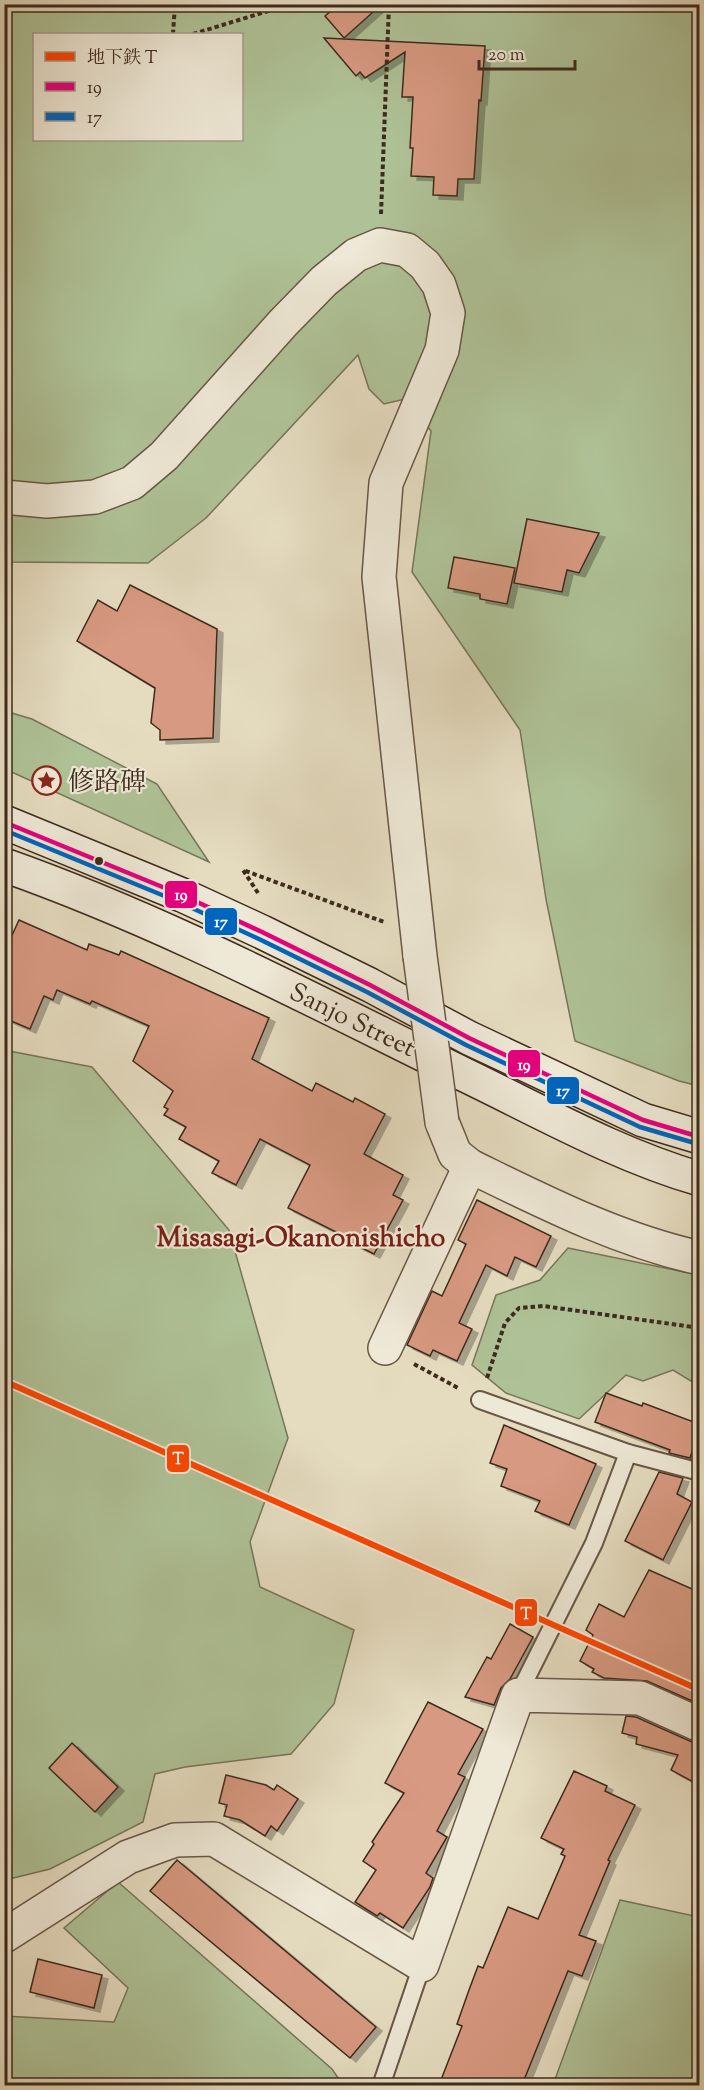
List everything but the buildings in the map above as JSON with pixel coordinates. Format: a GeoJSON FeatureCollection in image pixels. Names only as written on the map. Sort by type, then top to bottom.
{"type":"FeatureCollection","features":[{"type":"Feature","properties":{"kind":"street"},"geometry":{"type":"LineString","coordinates":[[4,497],[47,501],[95,497],[132,483],[164,456],[283,323],[324,281],[356,255],[380,245],[407,250],[425,265],[439,285],[448,313],[442,350],[386,483],[379,577],[418,945],[442,1122],[454,1154],[470,1166],[591,1223],[664,1250],[699,1258]]}},
{"type":"Feature","properties":{"kind":"street","name":"Sanjo Street"},"geometry":{"type":"LineString","coordinates":[[4,822],[214,909],[370,985],[479,1043],[643,1120],[699,1137]]}},
{"type":"Feature","properties":{"kind":"street","name":"Sanjo Street"},"geometry":{"type":"LineString","coordinates":[[4,865],[47,880],[238,962],[593,1137],[670,1170],[699,1179]]}},
{"type":"Feature","properties":{"kind":"street"},"geometry":{"type":"LineString","coordinates":[[385,1348],[470,1166]]}},
{"type":"Feature","properties":{"kind":"street"},"geometry":{"type":"LineString","coordinates":[[4,1936],[128,1857],[175,1839],[214,1839],[422,1965],[518,1695],[640,1698],[699,1725]]}},
{"type":"Feature","properties":{"kind":"lane"},"geometry":{"type":"LineString","coordinates":[[480,1400],[628,1453],[699,1472]]}},
{"type":"Feature","properties":{"kind":"lane"},"geometry":{"type":"LineString","coordinates":[[518,1695],[594,1543],[628,1453]]}},
{"type":"Feature","properties":{"kind":"lane"},"geometry":{"type":"LineString","coordinates":[[381,2085],[422,1965]]}},
{"type":"Feature","properties":{"kind":"path"},"geometry":{"type":"LineString","coordinates":[[173,33],[175,4]]}},
{"type":"Feature","properties":{"kind":"path"},"geometry":{"type":"LineString","coordinates":[[196,33],[291,4]]}},
{"type":"Feature","properties":{"kind":"path"},"geometry":{"type":"LineString","coordinates":[[380,245],[389,4]]}},
{"type":"Feature","properties":{"kind":"path"},"geometry":{"type":"LineString","coordinates":[[258,898],[258,892],[243,870],[418,945]]}},
{"type":"Feature","properties":{"kind":"path"},"geometry":{"type":"LineString","coordinates":[[385,1348],[480,1400],[505,1323],[519,1308],[543,1306],[699,1328]]}},
{"type":"Feature","properties":{"kind":"green space"},"geometry":{"type":"Polygon","coordinates":[[[5,5],[699,5],[699,1086],[679,1081],[575,1041],[546,899],[520,730],[412,572],[431,431],[405,399],[384,404],[369,389],[358,355],[206,518],[148,563],[5,562],[5,5]]]}},
{"type":"Feature","properties":{"kind":"green space"},"geometry":{"type":"Polygon","coordinates":[[[5,711],[32,719],[157,784],[209,862],[5,769],[5,711]]]}},
{"type":"Feature","properties":{"kind":"green space"},"geometry":{"type":"Polygon","coordinates":[[[4,1050],[92,1067],[229,1230],[288,1438],[250,1542],[260,1587],[354,1630],[334,1704],[291,1754],[185,1767],[155,1774],[143,1822],[50,1869],[5,1880],[4,1050]]]}},
{"type":"Feature","properties":{"kind":"green space"},"geometry":{"type":"Polygon","coordinates":[[[568,1248],[699,1275],[699,1386],[673,1370],[643,1381],[626,1375],[579,1419],[506,1393],[472,1365],[496,1295],[540,1280],[568,1248]]]}},
{"type":"Feature","properties":{"kind":"green space"},"geometry":{"type":"Polygon","coordinates":[[[118,1882],[332,2069],[343,2085],[5,2085],[4,2016],[114,2022],[128,1988],[64,1928],[118,1882]]]}},
{"type":"Feature","properties":{"kind":"green space"},"geometry":{"type":"Polygon","coordinates":[[[620,1900],[699,1917],[699,2085],[553,2085],[620,1900]]]}},
{"type":"Feature","properties":{"kind":"metro line","name":"T"},"geometry":{"type":"LineString","coordinates":[[4,1381],[700,1690]]}},
{"type":"Feature","properties":{"kind":"transit line","name":"19"},"geometry":{"type":"LineString","coordinates":[[4,822],[182,895],[262,932],[370,985],[469,1038],[643,1120],[700,1137]]}},
{"type":"Feature","properties":{"kind":"transit line","name":"17"},"geometry":{"type":"LineString","coordinates":[[4,830],[179,902],[259,939],[367,992],[466,1045],[640,1127],[698,1144]]}},
{"type":"Feature","properties":{"kind":"place","name":"修路碑"},"geometry":{"type":"Point","coordinates":[47,781]}},
{"type":"Feature","properties":{"kind":"district","name":"Misasagi-Okanonishicho"},"geometry":{"type":"Point","coordinates":[301,1237]}}]}
